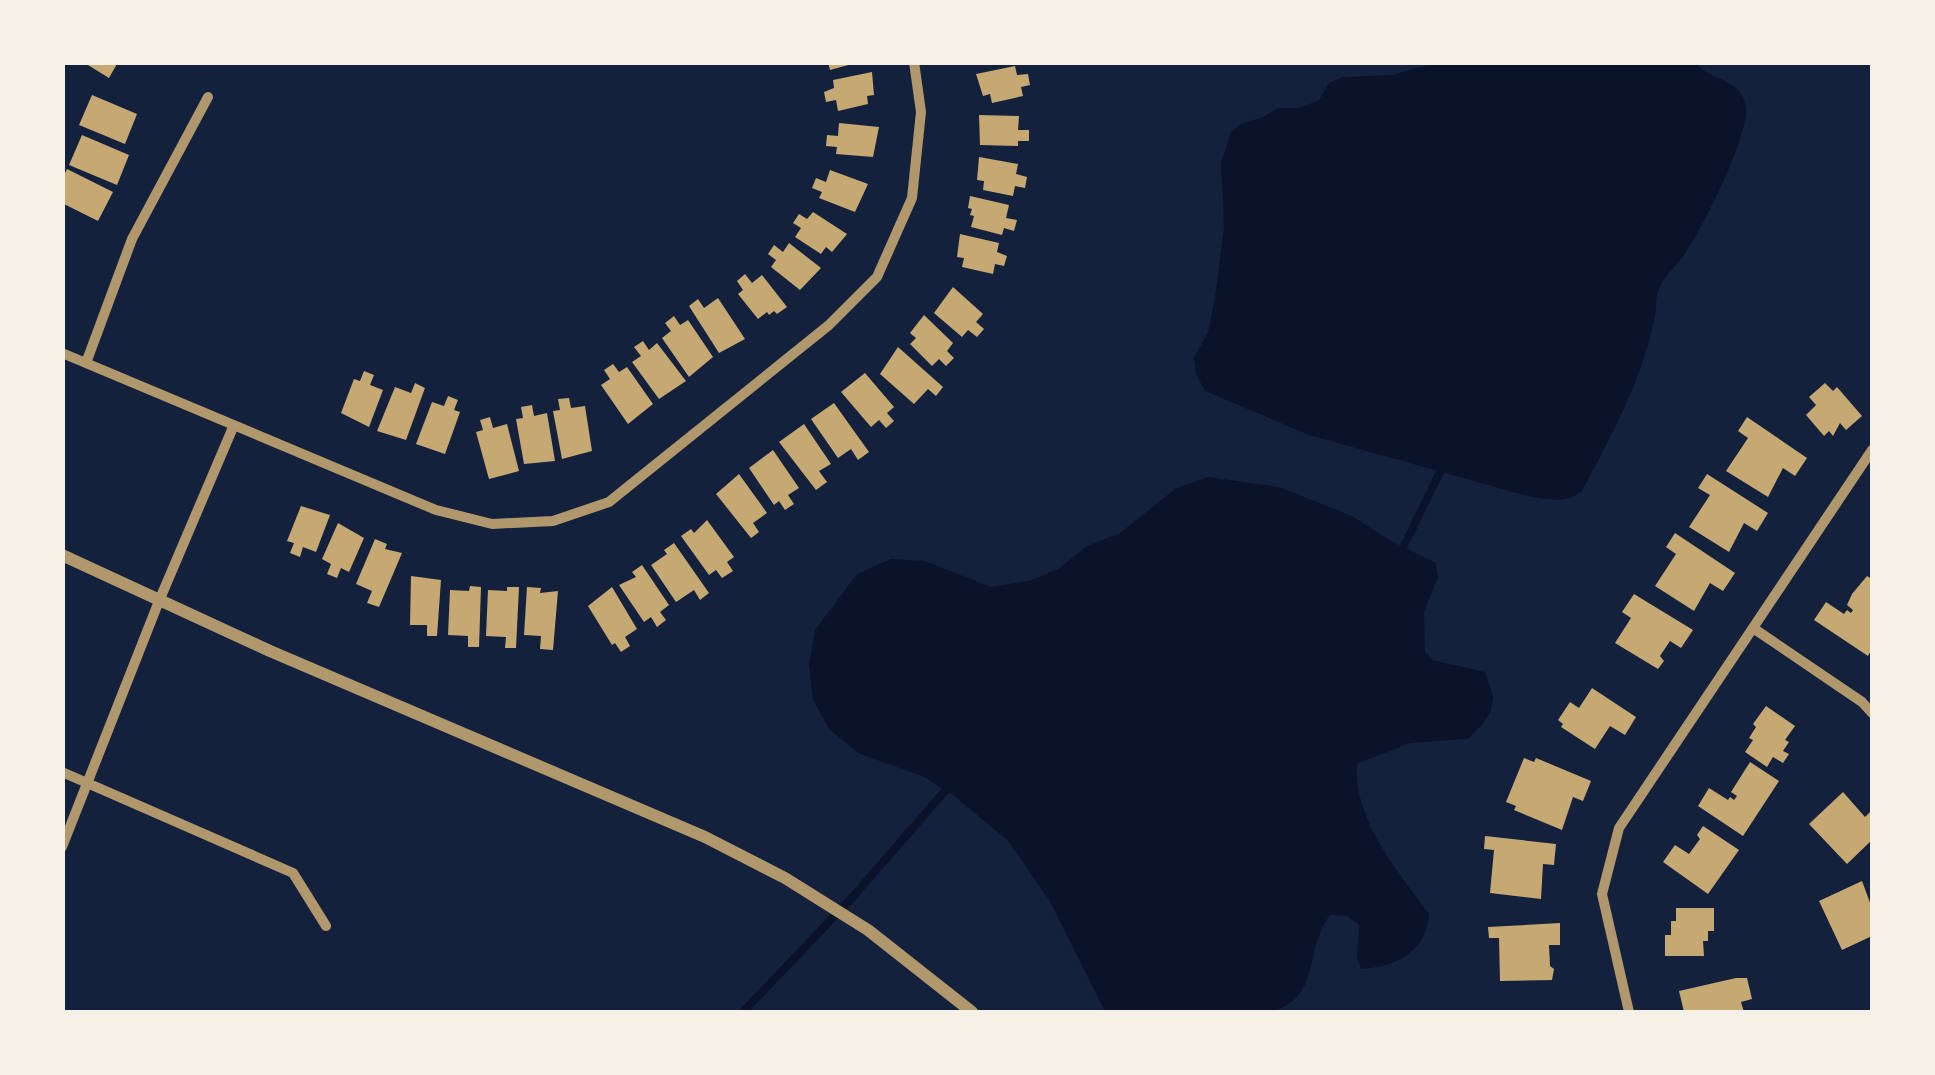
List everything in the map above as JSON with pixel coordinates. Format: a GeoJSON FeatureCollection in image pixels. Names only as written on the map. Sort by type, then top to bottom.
{"type":"FeatureCollection","features":[{"type":"Feature","properties":{"kind":"street"},"geometry":{"type":"LineString","coordinates":[[62,354],[436,510],[492,524],[553,521],[610,502],[829,325],[878,277],[912,198],[921,112],[914,62]]}},
{"type":"Feature","properties":{"kind":"street"},"geometry":{"type":"LineString","coordinates":[[86,364],[132,240],[208,97]]}},
{"type":"Feature","properties":{"kind":"street"},"geometry":{"type":"LineString","coordinates":[[62,848],[159,601],[234,425]]}},
{"type":"Feature","properties":{"kind":"street"},"geometry":{"type":"LineString","coordinates":[[1629,1012],[1602,894],[1618,828],[1872,450]]}},
{"type":"Feature","properties":{"kind":"street"},"geometry":{"type":"LineString","coordinates":[[62,555],[159,601],[705,837],[785,878],[868,930],[972,1012]]}},
{"type":"Feature","properties":{"kind":"street"},"geometry":{"type":"LineString","coordinates":[[1753,628],[1862,702],[1872,714]]}},
{"type":"Feature","properties":{"kind":"street"},"geometry":{"type":"LineString","coordinates":[[62,772],[293,873],[326,926]]}},
{"type":"Feature","properties":{"kind":"water"},"geometry":{"type":"Polygon","coordinates":[[[1440,62],[1695,63],[1734,87],[1745,101],[1744,126],[1722,184],[1693,241],[1660,286],[1648,343],[1624,408],[1582,491],[1569,498],[1524,495],[1309,435],[1205,391],[1196,374],[1194,358],[1208,332],[1215,298],[1224,227],[1221,163],[1231,132],[1242,123],[1278,108],[1300,108],[1319,100],[1329,83],[1343,77],[1392,75],[1440,62]]]}},
{"type":"Feature","properties":{"kind":"water"},"geometry":{"type":"Polygon","coordinates":[[[1208,477],[1279,487],[1352,516],[1436,563],[1438,577],[1424,612],[1425,652],[1433,660],[1485,672],[1493,696],[1491,711],[1468,739],[1410,743],[1357,764],[1362,805],[1370,825],[1429,914],[1416,948],[1398,961],[1361,969],[1357,957],[1359,925],[1347,916],[1330,915],[1302,991],[1274,1012],[1105,1012],[1049,900],[1008,841],[953,795],[924,777],[858,753],[829,729],[813,700],[809,664],[815,630],[857,574],[891,559],[925,561],[991,587],[1028,581],[1058,569],[1087,546],[1120,533],[1175,489],[1208,477]]]}},
{"type":"Feature","properties":{"kind":"building"},"geometry":{"type":"Polygon","coordinates":[[[83,62],[118,62],[109,78],[83,62]]]}},
{"type":"Feature","properties":{"kind":"building"},"geometry":{"type":"Polygon","coordinates":[[[828,62],[851,62],[852,64],[830,70],[828,62]]]}},
{"type":"Feature","properties":{"kind":"building"},"geometry":{"type":"Polygon","coordinates":[[[1015,66],[1017,75],[1028,74],[1030,85],[1021,87],[1023,96],[992,103],[990,94],[983,96],[976,74],[1015,66]]]}},
{"type":"Feature","properties":{"kind":"building"},"geometry":{"type":"Polygon","coordinates":[[[872,72],[874,95],[867,96],[868,104],[838,111],[836,100],[826,102],[824,92],[834,88],[833,80],[872,72]]]}},
{"type":"Feature","properties":{"kind":"building"},"geometry":{"type":"Polygon","coordinates":[[[92,95],[137,114],[125,144],[79,125],[92,95]]]}},
{"type":"Feature","properties":{"kind":"building"},"geometry":{"type":"Polygon","coordinates":[[[979,115],[1019,116],[1018,130],[1029,130],[1029,141],[1018,141],[1018,146],[980,145],[979,115]]]}},
{"type":"Feature","properties":{"kind":"building"},"geometry":{"type":"Polygon","coordinates":[[[839,123],[879,127],[873,157],[836,154],[837,147],[826,146],[827,135],[838,136],[839,123]]]}},
{"type":"Feature","properties":{"kind":"building"},"geometry":{"type":"Polygon","coordinates":[[[82,135],[129,155],[117,185],[69,165],[82,135]]]}},
{"type":"Feature","properties":{"kind":"building"},"geometry":{"type":"Polygon","coordinates":[[[979,157],[1018,164],[1016,174],[1027,177],[1025,188],[1015,186],[1013,196],[983,190],[984,181],[977,180],[979,157]]]}},
{"type":"Feature","properties":{"kind":"building"},"geometry":{"type":"Polygon","coordinates":[[[67,169],[113,192],[98,221],[62,203],[62,179],[67,169]]]}},
{"type":"Feature","properties":{"kind":"building"},"geometry":{"type":"Polygon","coordinates":[[[830,170],[868,184],[855,212],[819,198],[822,192],[812,188],[816,178],[826,182],[830,170]]]}},
{"type":"Feature","properties":{"kind":"building"},"geometry":{"type":"Polygon","coordinates":[[[970,196],[1009,205],[1006,218],[1017,220],[1014,231],[1004,228],[1002,235],[971,227],[974,216],[968,208],[970,196]]]}},
{"type":"Feature","properties":{"kind":"building"},"geometry":{"type":"Polygon","coordinates":[[[813,212],[847,234],[832,252],[826,247],[821,254],[795,237],[801,228],[793,223],[799,214],[807,219],[813,212]]]}},
{"type":"Feature","properties":{"kind":"building"},"geometry":{"type":"Polygon","coordinates":[[[960,234],[999,243],[997,252],[1007,256],[1004,266],[995,264],[993,274],[962,267],[964,258],[957,257],[960,234]]]}},
{"type":"Feature","properties":{"kind":"building"},"geometry":{"type":"Polygon","coordinates":[[[789,243],[821,268],[800,290],[771,267],[776,260],[768,254],[774,245],[783,252],[789,243]]]}},
{"type":"Feature","properties":{"kind":"building"},"geometry":{"type":"Polygon","coordinates":[[[745,274],[752,283],[762,275],[787,307],[777,314],[767,312],[758,319],[738,294],[743,290],[737,281],[745,274]]]}},
{"type":"Feature","properties":{"kind":"building"},"geometry":{"type":"Polygon","coordinates":[[[953,287],[983,314],[976,322],[984,329],[977,337],[968,330],[962,337],[934,313],[953,287]]]}},
{"type":"Feature","properties":{"kind":"building"},"geometry":{"type":"Polygon","coordinates":[[[718,298],[745,339],[719,353],[689,306],[698,299],[704,308],[718,298]]]}},
{"type":"Feature","properties":{"kind":"building"},"geometry":{"type":"Polygon","coordinates":[[[924,315],[953,343],[947,351],[954,358],[946,366],[939,359],[932,366],[910,344],[916,338],[910,333],[924,315]]]}},
{"type":"Feature","properties":{"kind":"building"},"geometry":{"type":"Polygon","coordinates":[[[674,316],[680,325],[688,320],[713,357],[689,377],[662,338],[671,331],[665,323],[674,316]]]}},
{"type":"Feature","properties":{"kind":"building"},"geometry":{"type":"Polygon","coordinates":[[[643,341],[649,350],[657,343],[686,381],[659,399],[632,362],[641,356],[634,347],[643,341]]]}},
{"type":"Feature","properties":{"kind":"building"},"geometry":{"type":"Polygon","coordinates":[[[898,347],[943,387],[936,396],[928,389],[914,404],[880,374],[898,347]]]}},
{"type":"Feature","properties":{"kind":"building"},"geometry":{"type":"Polygon","coordinates":[[[613,364],[619,372],[627,367],[653,404],[628,424],[601,385],[610,379],[604,370],[613,364]]]}},
{"type":"Feature","properties":{"kind":"building"},"geometry":{"type":"Polygon","coordinates":[[[364,371],[374,375],[370,385],[383,390],[369,427],[341,413],[354,379],[360,381],[364,371]]]}},
{"type":"Feature","properties":{"kind":"building"},"geometry":{"type":"Polygon","coordinates":[[[865,373],[894,407],[887,413],[894,421],[886,428],[879,420],[871,427],[841,392],[865,373]]]}},
{"type":"Feature","properties":{"kind":"building"},"geometry":{"type":"Polygon","coordinates":[[[415,383],[425,388],[406,440],[377,431],[395,387],[411,393],[415,383]]]}},
{"type":"Feature","properties":{"kind":"building"},"geometry":{"type":"Polygon","coordinates":[[[1825,383],[1833,391],[1837,387],[1862,416],[1846,430],[1840,423],[1833,436],[1829,431],[1824,436],[1806,415],[1816,405],[1809,397],[1825,383]]]}},
{"type":"Feature","properties":{"kind":"building"},"geometry":{"type":"Polygon","coordinates":[[[448,396],[458,400],[454,410],[460,412],[445,454],[416,444],[432,402],[444,406],[448,396]]]}},
{"type":"Feature","properties":{"kind":"building"},"geometry":{"type":"Polygon","coordinates":[[[569,398],[571,408],[585,406],[592,451],[562,459],[553,411],[560,410],[558,399],[569,398]]]}},
{"type":"Feature","properties":{"kind":"building"},"geometry":{"type":"Polygon","coordinates":[[[834,403],[869,452],[858,460],[851,449],[838,458],[811,419],[834,403]]]}},
{"type":"Feature","properties":{"kind":"building"},"geometry":{"type":"Polygon","coordinates":[[[532,405],[534,416],[547,413],[555,461],[524,464],[516,419],[523,418],[521,407],[532,405]]]}},
{"type":"Feature","properties":{"kind":"building"},"geometry":{"type":"Polygon","coordinates":[[[490,417],[493,428],[507,424],[519,471],[489,479],[476,432],[483,430],[480,420],[490,417]]]}},
{"type":"Feature","properties":{"kind":"building"},"geometry":{"type":"Polygon","coordinates":[[[1747,417],[1807,458],[1795,476],[1783,468],[1768,497],[1726,471],[1748,438],[1738,431],[1747,417]]]}},
{"type":"Feature","properties":{"kind":"building"},"geometry":{"type":"Polygon","coordinates":[[[804,424],[831,464],[819,471],[827,482],[816,490],[779,442],[804,424]]]}},
{"type":"Feature","properties":{"kind":"building"},"geometry":{"type":"Polygon","coordinates":[[[773,450],[799,488],[788,495],[794,504],[785,510],[779,501],[774,505],[749,468],[773,450]]]}},
{"type":"Feature","properties":{"kind":"building"},"geometry":{"type":"Polygon","coordinates":[[[739,474],[767,513],[753,523],[759,532],[751,538],[716,494],[739,474]]]}},
{"type":"Feature","properties":{"kind":"building"},"geometry":{"type":"Polygon","coordinates":[[[1707,474],[1768,513],[1757,531],[1744,523],[1729,552],[1689,527],[1710,495],[1698,488],[1707,474]]]}},
{"type":"Feature","properties":{"kind":"building"},"geometry":{"type":"Polygon","coordinates":[[[301,506],[330,515],[316,552],[303,547],[300,557],[290,553],[294,543],[287,541],[301,506]]]}},
{"type":"Feature","properties":{"kind":"building"},"geometry":{"type":"Polygon","coordinates":[[[707,520],[734,557],[727,562],[733,571],[722,578],[716,570],[709,575],[681,536],[691,529],[694,533],[707,520]]]}},
{"type":"Feature","properties":{"kind":"building"},"geometry":{"type":"Polygon","coordinates":[[[338,523],[364,538],[349,572],[341,568],[337,578],[327,574],[331,564],[322,559],[338,523]]]}},
{"type":"Feature","properties":{"kind":"building"},"geometry":{"type":"Polygon","coordinates":[[[1675,533],[1735,573],[1723,591],[1710,583],[1694,611],[1655,586],[1676,554],[1666,547],[1675,533]]]}},
{"type":"Feature","properties":{"kind":"building"},"geometry":{"type":"Polygon","coordinates":[[[375,539],[387,544],[385,549],[402,553],[379,607],[367,603],[372,591],[356,584],[375,539]]]}},
{"type":"Feature","properties":{"kind":"building"},"geometry":{"type":"Polygon","coordinates":[[[674,543],[709,593],[700,600],[694,590],[676,602],[651,565],[667,554],[664,550],[674,543]]]}},
{"type":"Feature","properties":{"kind":"building"},"geometry":{"type":"Polygon","coordinates":[[[642,565],[669,605],[660,612],[666,620],[657,627],[651,617],[644,622],[619,585],[636,577],[632,572],[642,565]]]}},
{"type":"Feature","properties":{"kind":"building"},"geometry":{"type":"Polygon","coordinates":[[[411,576],[441,580],[437,636],[427,636],[427,625],[410,625],[411,576]]]}},
{"type":"Feature","properties":{"kind":"building"},"geometry":{"type":"Polygon","coordinates":[[[1867,576],[1872,579],[1872,649],[1868,656],[1814,620],[1826,602],[1844,614],[1847,610],[1851,613],[1853,610],[1847,605],[1867,576]]]}},
{"type":"Feature","properties":{"kind":"building"},"geometry":{"type":"Polygon","coordinates":[[[470,586],[481,587],[479,647],[468,647],[468,636],[448,635],[450,590],[469,591],[470,586]]]}},
{"type":"Feature","properties":{"kind":"building"},"geometry":{"type":"Polygon","coordinates":[[[507,587],[519,587],[516,648],[505,648],[506,637],[486,636],[488,590],[507,591],[507,587]]]}},
{"type":"Feature","properties":{"kind":"building"},"geometry":{"type":"Polygon","coordinates":[[[527,587],[541,588],[540,593],[558,591],[553,650],[540,649],[541,636],[524,635],[527,587]]]}},
{"type":"Feature","properties":{"kind":"building"},"geometry":{"type":"Polygon","coordinates":[[[612,587],[637,629],[625,637],[630,646],[621,652],[615,643],[612,645],[588,606],[612,587]]]}},
{"type":"Feature","properties":{"kind":"building"},"geometry":{"type":"Polygon","coordinates":[[[1634,594],[1693,630],[1681,648],[1670,641],[1660,656],[1664,661],[1658,669],[1615,643],[1631,618],[1622,612],[1634,594]]]}},
{"type":"Feature","properties":{"kind":"building"},"geometry":{"type":"Polygon","coordinates":[[[1592,688],[1636,717],[1625,735],[1610,726],[1595,749],[1561,727],[1563,724],[1558,720],[1570,702],[1579,708],[1592,688]]]}},
{"type":"Feature","properties":{"kind":"building"},"geometry":{"type":"Polygon","coordinates":[[[1766,706],[1795,726],[1785,740],[1789,742],[1783,751],[1789,754],[1783,763],[1773,757],[1767,767],[1745,752],[1753,740],[1749,738],[1756,727],[1753,724],[1766,706]]]}},
{"type":"Feature","properties":{"kind":"building"},"geometry":{"type":"Polygon","coordinates":[[[1524,758],[1534,762],[1536,758],[1591,781],[1583,801],[1573,797],[1562,830],[1514,810],[1516,806],[1506,802],[1524,758]]]}},
{"type":"Feature","properties":{"kind":"building"},"geometry":{"type":"Polygon","coordinates":[[[1750,762],[1779,781],[1743,836],[1698,806],[1709,788],[1734,800],[1737,796],[1731,792],[1750,762]]]}},
{"type":"Feature","properties":{"kind":"building"},"geometry":{"type":"Polygon","coordinates":[[[1843,792],[1865,817],[1872,810],[1872,840],[1847,864],[1809,824],[1843,792]]]}},
{"type":"Feature","properties":{"kind":"building"},"geometry":{"type":"Polygon","coordinates":[[[1703,826],[1739,850],[1708,894],[1663,862],[1675,845],[1689,854],[1700,839],[1697,835],[1703,826]]]}},
{"type":"Feature","properties":{"kind":"building"},"geometry":{"type":"Polygon","coordinates":[[[1485,836],[1556,844],[1554,865],[1543,864],[1541,899],[1490,893],[1494,850],[1484,849],[1485,836]]]}},
{"type":"Feature","properties":{"kind":"building"},"geometry":{"type":"Polygon","coordinates":[[[1862,881],[1872,908],[1872,936],[1842,950],[1819,901],[1862,881]]]}},
{"type":"Feature","properties":{"kind":"building"},"geometry":{"type":"Polygon","coordinates":[[[1676,908],[1714,908],[1714,931],[1708,931],[1708,941],[1703,941],[1704,956],[1665,956],[1665,935],[1671,935],[1676,908]]]}},
{"type":"Feature","properties":{"kind":"building"},"geometry":{"type":"Polygon","coordinates":[[[1560,923],[1560,945],[1549,945],[1552,980],[1500,981],[1499,938],[1489,938],[1488,927],[1560,923]]]}},
{"type":"Feature","properties":{"kind":"building"},"geometry":{"type":"Polygon","coordinates":[[[1747,978],[1752,999],[1741,1002],[1744,1012],[1684,1012],[1679,991],[1747,978]]]}},
{"type":"Feature","properties":{"kind":"waterway"},"geometry":{"type":"LineString","coordinates":[[1404,546],[1441,470]]}},
{"type":"Feature","properties":{"kind":"waterway"},"geometry":{"type":"LineString","coordinates":[[743,1012],[849,901],[945,791]]}}]}
